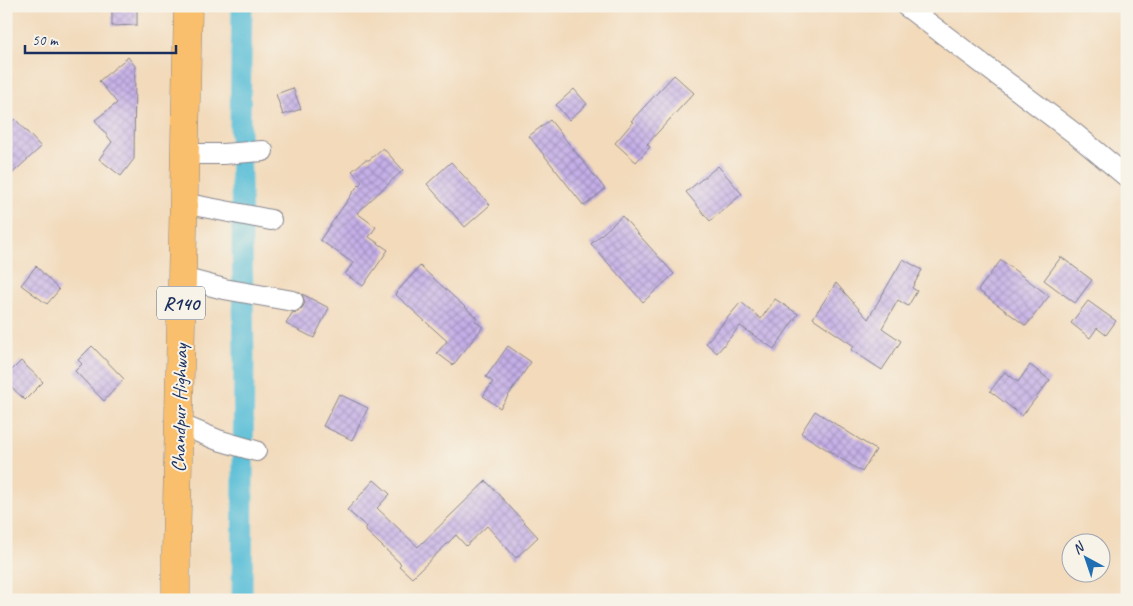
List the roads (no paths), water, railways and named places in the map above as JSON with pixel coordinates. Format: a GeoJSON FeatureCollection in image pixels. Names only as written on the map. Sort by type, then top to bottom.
{"type":"FeatureCollection","features":[{"type":"Feature","properties":{"kind":"main road","name":"Chandpur Highway"},"geometry":{"type":"LineString","coordinates":[[176,600],[178,424],[188,6]]}},
{"type":"Feature","properties":{"kind":"street"},"geometry":{"type":"LineString","coordinates":[[906,6],[1074,133],[1127,178]]}},
{"type":"Feature","properties":{"kind":"street"},"geometry":{"type":"LineString","coordinates":[[185,154],[263,151]]}},
{"type":"Feature","properties":{"kind":"street"},"geometry":{"type":"LineString","coordinates":[[183,203],[271,220]]}},
{"type":"Feature","properties":{"kind":"street"},"geometry":{"type":"LineString","coordinates":[[182,278],[224,289],[293,301]]}},
{"type":"Feature","properties":{"kind":"street"},"geometry":{"type":"LineString","coordinates":[[178,424],[218,440],[256,451]]}},
{"type":"Feature","properties":{"kind":"waterway"},"geometry":{"type":"LineString","coordinates":[[242,6],[240,124],[244,356],[242,600]]}}]}
